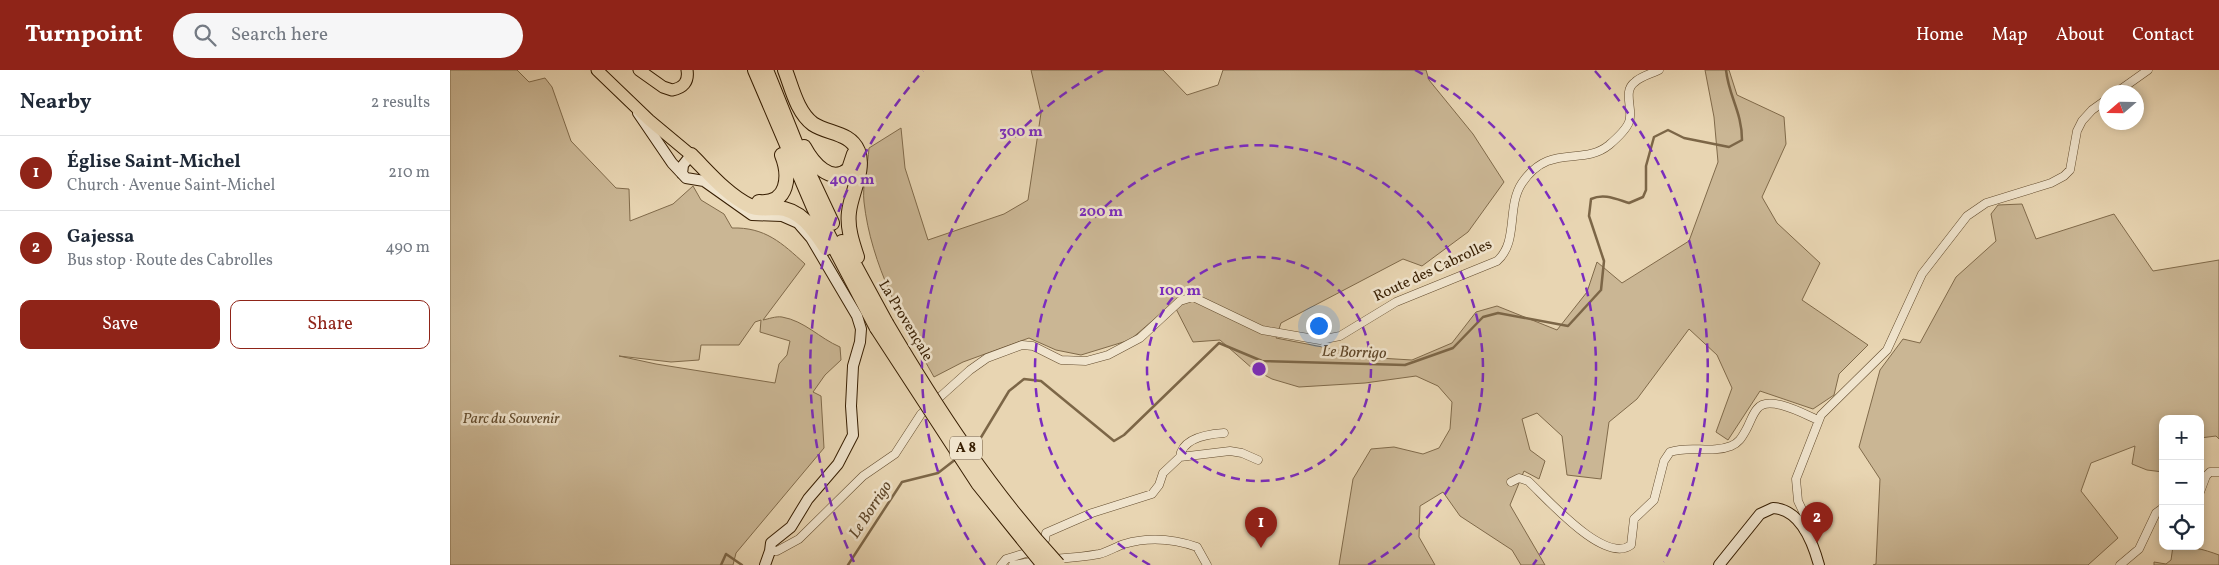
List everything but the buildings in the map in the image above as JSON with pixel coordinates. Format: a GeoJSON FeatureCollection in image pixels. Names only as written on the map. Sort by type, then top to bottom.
{"type":"FeatureCollection","features":[{"type":"Feature","properties":{"kind":"highway"},"geometry":{"type":"LineString","coordinates":[[686,151],[754,200],[768,202],[781,195],[786,184],[787,172],[755,70]]}},
{"type":"Feature","properties":{"kind":"highway","name":"La Provençale"},"geometry":{"type":"LineString","coordinates":[[755,70],[814,208],[870,306],[978,483],[1044,565]]}},
{"type":"Feature","properties":{"kind":"highway","name":"La Provençale"},"geometry":{"type":"LineString","coordinates":[[766,70],[780,106],[870,306]]}},
{"type":"Feature","properties":{"kind":"highway"},"geometry":{"type":"LineString","coordinates":[[785,70],[806,117],[816,125],[848,139],[856,148],[860,159],[849,210],[848,227],[870,306]]}},
{"type":"Feature","properties":{"kind":"highway"},"geometry":{"type":"LineString","coordinates":[[780,106],[811,158],[828,173],[842,174],[851,166],[854,155],[848,139]]}},
{"type":"Feature","properties":{"kind":"highway"},"geometry":{"type":"LineString","coordinates":[[686,151],[729,191],[750,206],[786,210],[806,220],[870,306]]}},
{"type":"Feature","properties":{"kind":"highway","name":"La Provençale"},"geometry":{"type":"LineString","coordinates":[[882,325],[990,481],[1026,529],[1058,565]]}},
{"type":"Feature","properties":{"kind":"main road"},"geometry":{"type":"LineString","coordinates":[[597,70],[635,108],[686,151]]}},
{"type":"Feature","properties":{"kind":"main road"},"geometry":{"type":"LineString","coordinates":[[640,70],[664,87],[672,90],[685,84],[688,78],[687,70]]}},
{"type":"Feature","properties":{"kind":"street","name":"Route des Cabrolles"},"geometry":{"type":"LineString","coordinates":[[770,551],[777,551],[799,539],[863,476],[894,454],[921,414],[970,370],[987,358],[1022,345],[1033,346],[1061,360],[1086,361],[1100,357],[1140,338],[1180,301],[1193,297],[1262,330],[1320,340],[1340,336],[1396,302],[1497,261],[1504,255],[1509,244],[1514,204],[1522,183],[1540,165],[1551,158],[1584,155],[1607,147],[1619,136],[1629,122],[1628,96],[1634,82],[1659,70]]}},
{"type":"Feature","properties":{"kind":"street"},"geometry":{"type":"LineString","coordinates":[[2127,85],[2148,70]]}},
{"type":"Feature","properties":{"kind":"street"},"geometry":{"type":"LineString","coordinates":[[1804,530],[1808,522],[1798,501],[1796,479],[1818,420],[1887,350],[1922,274],[1967,216],[1977,207],[1986,203],[2051,183],[2064,176],[2070,170],[2077,131],[2082,121],[2099,105]]}},
{"type":"Feature","properties":{"kind":"street"},"geometry":{"type":"LineString","coordinates":[[635,108],[672,163],[689,179],[704,181],[752,215],[782,216],[798,223],[811,238],[857,316],[861,329],[860,342],[853,366],[851,406],[854,434],[838,464],[808,499],[791,527],[771,543],[765,564]]}},
{"type":"Feature","properties":{"kind":"street"},"geometry":{"type":"LineString","coordinates":[[672,163],[674,155],[686,151]]}},
{"type":"Feature","properties":{"kind":"street"},"geometry":{"type":"LineString","coordinates":[[682,174],[686,151]]}},
{"type":"Feature","properties":{"kind":"street"},"geometry":{"type":"LineString","coordinates":[[1511,482],[1519,478],[1528,481],[1586,541],[1613,552],[1621,552],[1631,544],[1634,519],[1654,500],[1664,461],[1670,452],[1686,449],[1719,449],[1738,443],[1758,407],[1764,403],[1783,406],[1818,420]]}},
{"type":"Feature","properties":{"kind":"street"},"geometry":{"type":"LineString","coordinates":[[1001,565],[1006,559],[1026,553],[1045,540],[1046,533],[1092,513],[1152,494],[1159,485],[1163,473],[1180,456],[1180,452],[1188,444],[1199,437],[1224,433]]}},
{"type":"Feature","properties":{"kind":"street"},"geometry":{"type":"LineString","coordinates":[[1180,456],[1230,451],[1242,453],[1258,460]]}},
{"type":"Feature","properties":{"kind":"street"},"geometry":{"type":"LineString","coordinates":[[2204,481],[2210,472],[2219,472]]}},
{"type":"Feature","properties":{"kind":"street"},"geometry":{"type":"LineString","coordinates":[[1719,565],[1766,509],[1779,508],[1786,512],[1804,530],[1812,544],[1819,565]]}},
{"type":"Feature","properties":{"kind":"street"},"geometry":{"type":"LineString","coordinates":[[2120,565],[2139,549],[2156,513],[2159,511]]}},
{"type":"Feature","properties":{"kind":"street"},"geometry":{"type":"LineString","coordinates":[[1013,565],[1099,554],[1124,545],[1162,540],[1181,542],[1197,547],[1207,565]]}},
{"type":"Feature","properties":{"kind":"green space","name":"Parc du Souvenir"},"geometry":{"type":"Polygon","coordinates":[[[450,70],[517,70],[529,82],[545,78],[552,87],[571,141],[616,188],[629,189],[630,221],[673,204],[693,186],[701,200],[724,214],[732,228],[744,228],[764,233],[797,256],[805,264],[763,320],[780,317],[798,322],[840,347],[841,360],[825,375],[813,392],[821,396],[824,448],[736,553],[733,565],[450,565],[450,70]],[[761,320],[755,322],[739,345],[701,345],[699,360],[671,362],[619,356],[656,364],[775,383],[779,364],[787,355],[790,341],[760,332],[761,320]]]}},
{"type":"Feature","properties":{"kind":"green space"},"geometry":{"type":"Polygon","coordinates":[[[1031,70],[1163,70],[1187,95],[1218,85],[1223,70],[1426,70],[1429,80],[1473,134],[1504,182],[1468,232],[1422,266],[1403,259],[1281,323],[1276,338],[1379,358],[1412,360],[1452,343],[1476,312],[1497,306],[1557,330],[1587,292],[1597,262],[1622,283],[1689,241],[1718,162],[1714,117],[1705,70],[1729,70],[1737,95],[1784,117],[1786,144],[1762,197],[1777,223],[1820,263],[1802,300],[1868,345],[1839,374],[1834,395],[1813,409],[1760,391],[1728,440],[1716,432],[1732,388],[1717,355],[1689,329],[1637,399],[1609,422],[1601,479],[1567,475],[1562,436],[1537,413],[1522,419],[1530,450],[1545,461],[1539,479],[1524,471],[1510,505],[1545,565],[1521,565],[1512,550],[1460,516],[1443,492],[1420,506],[1419,537],[1435,565],[1339,565],[1353,479],[1371,449],[1394,447],[1423,454],[1439,448],[1450,429],[1452,402],[1438,386],[1416,376],[1365,383],[1299,387],[1272,379],[1253,369],[1220,340],[1193,342],[1173,303],[1130,340],[1081,355],[1056,350],[1029,338],[963,362],[934,377],[900,314],[881,271],[874,248],[864,202],[864,182],[869,148],[901,128],[905,168],[928,240],[1004,214],[1028,200],[1041,113],[1031,70]]]}},
{"type":"Feature","properties":{"kind":"green space"},"geometry":{"type":"Polygon","coordinates":[[[2022,204],[2036,239],[2114,214],[2153,271],[2219,260],[2219,439],[2216,436],[2204,438],[2204,415],[2159,415],[2159,472],[2147,470],[2132,464],[2135,446],[2091,463],[2081,491],[2118,538],[2088,565],[1873,565],[1876,564],[1880,479],[1859,447],[1880,370],[1903,339],[1920,343],[1956,277],[1996,241],[1991,214],[1998,205],[2022,204]]]}},
{"type":"Feature","properties":{"kind":"green space"},"geometry":{"type":"Polygon","coordinates":[[[2172,550],[2203,550],[2219,555],[2219,565],[2154,565],[2154,562],[2166,564],[2171,560],[2172,550]]]}},
{"type":"Feature","properties":{"kind":"waterway","name":"Le Borrigo"},"geometry":{"type":"LineString","coordinates":[[971,449],[977,444],[1009,391],[1024,379],[1041,381],[1114,441],[1124,435],[1219,343],[1262,361],[1405,365],[1453,348],[1483,317],[1498,313],[1568,326],[1601,290],[1604,261],[1589,216],[1591,199],[1596,197],[1615,198],[1629,203],[1643,197],[1646,190],[1646,166],[1654,137],[1668,130],[1684,138],[1729,147],[1742,140],[1740,121],[1726,70]]}},
{"type":"Feature","properties":{"kind":"waterway","name":"Le Borrigo"},"geometry":{"type":"LineString","coordinates":[[848,565],[902,482],[938,473],[956,459]]}},
{"type":"Feature","properties":{"kind":"waterway","name":"Le Borrigo"},"geometry":{"type":"LineString","coordinates":[[721,565],[726,554],[742,565]]}},
{"type":"Feature","properties":{"kind":"place","name":"Gajessa"},"geometry":{"type":"Point","coordinates":[1817,543]}},
{"type":"Feature","properties":{"kind":"place","name":"Église Saint-Michel"},"geometry":{"type":"Point","coordinates":[1261,548]}}]}
